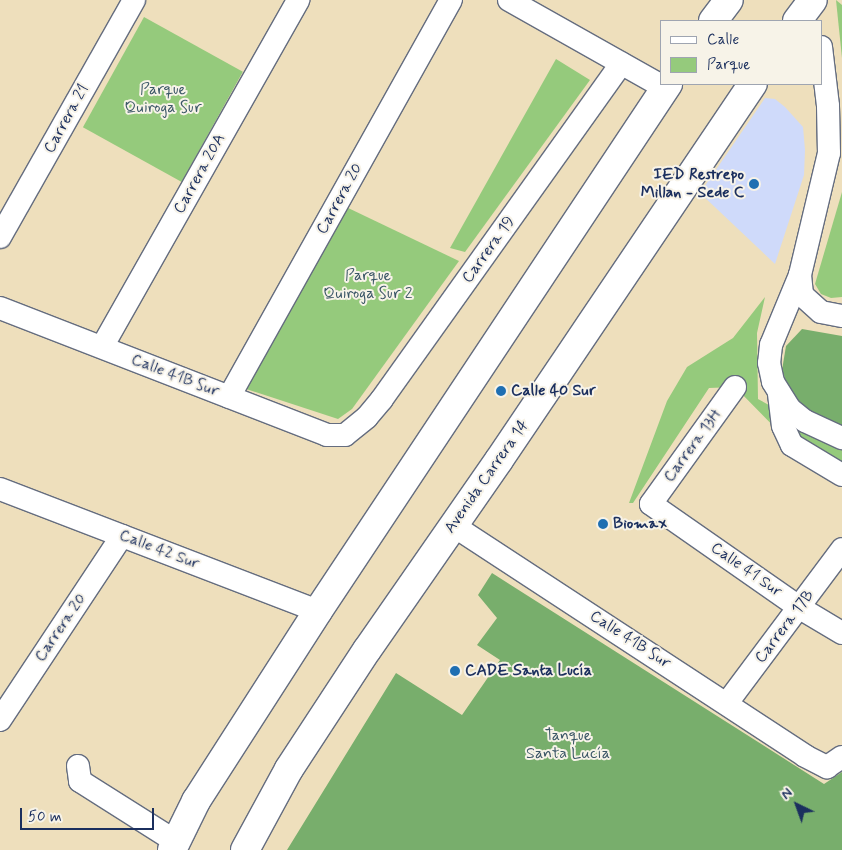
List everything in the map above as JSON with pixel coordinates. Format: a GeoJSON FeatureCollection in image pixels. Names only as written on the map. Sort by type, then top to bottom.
{"type":"FeatureCollection","features":[{"type":"Feature","properties":{"kind":"main road"},"geometry":{"type":"LineString","coordinates":[[714,20],[729,0]]}},
{"type":"Feature","properties":{"kind":"main road"},"geometry":{"type":"LineString","coordinates":[[798,20],[814,0]]}},
{"type":"Feature","properties":{"kind":"main road","name":"Avenida Carrera 14"},"geometry":{"type":"LineString","coordinates":[[245,850],[289,769],[752,85]]}},
{"type":"Feature","properties":{"kind":"main road"},"geometry":{"type":"LineString","coordinates":[[174,846],[196,801],[318,611],[667,86]]}},
{"type":"Feature","properties":{"kind":"street","name":"Carrera 21"},"geometry":{"type":"LineString","coordinates":[[0,237],[134,0]]}},
{"type":"Feature","properties":{"kind":"street","name":"Carrera 20A"},"geometry":{"type":"LineString","coordinates":[[102,347],[298,0]]}},
{"type":"Feature","properties":{"kind":"street","name":"Carrera 20"},"geometry":{"type":"LineString","coordinates":[[229,397],[451,0]]}},
{"type":"Feature","properties":{"kind":"street"},"geometry":{"type":"LineString","coordinates":[[509,0],[621,64],[660,83]]}},
{"type":"Feature","properties":{"kind":"street"},"geometry":{"type":"LineString","coordinates":[[814,0],[818,20]]}},
{"type":"Feature","properties":{"kind":"street"},"geometry":{"type":"LineString","coordinates":[[822,55],[829,114],[829,153],[800,275],[772,345],[769,363],[773,382],[780,396],[786,436],[792,445],[842,475]]}},
{"type":"Feature","properties":{"kind":"street","name":"Carrera 19"},"geometry":{"type":"LineString","coordinates":[[351,431],[382,399],[621,64]]}},
{"type":"Feature","properties":{"kind":"street"},"geometry":{"type":"LineString","coordinates":[[800,275],[802,295],[821,312],[842,316]]}},
{"type":"Feature","properties":{"kind":"street","name":"Calle 41B Sur"},"geometry":{"type":"LineString","coordinates":[[0,308],[327,435],[339,437],[351,431]]}},
{"type":"Feature","properties":{"kind":"street"},"geometry":{"type":"LineString","coordinates":[[773,382],[790,409],[805,421],[842,438]]}},
{"type":"Feature","properties":{"kind":"street","name":"Carrera 13H"},"geometry":{"type":"LineString","coordinates":[[651,504],[735,387]]}},
{"type":"Feature","properties":{"kind":"street","name":"Calle 42 Sur"},"geometry":{"type":"LineString","coordinates":[[0,489],[318,611]]}},
{"type":"Feature","properties":{"kind":"street","name":"Calle 41 Sur"},"geometry":{"type":"LineString","coordinates":[[651,504],[800,608],[842,633]]}},
{"type":"Feature","properties":{"kind":"street","name":"Calle 41B Sur"},"geometry":{"type":"LineString","coordinates":[[454,526],[727,703],[805,756],[827,767],[842,757]]}},
{"type":"Feature","properties":{"kind":"street","name":"Carrera 20"},"geometry":{"type":"LineString","coordinates":[[0,720],[122,536]]}},
{"type":"Feature","properties":{"kind":"street","name":"Carrera 17B"},"geometry":{"type":"LineString","coordinates":[[727,703],[842,550]]}},
{"type":"Feature","properties":{"kind":"street"},"geometry":{"type":"LineString","coordinates":[[78,766],[80,781],[174,846]]}},
{"type":"Feature","properties":{"kind":"shaded area","name":"IED Restrepo Millan - Sede C"},"geometry":{"type":"Polygon","coordinates":[[[765,98],[775,99],[803,127],[805,150],[804,175],[775,264],[700,193],[765,98]]]}},
{"type":"Feature","properties":{"kind":"green space"},"geometry":{"type":"Polygon","coordinates":[[[836,0],[842,5],[842,58],[836,0]]]}},
{"type":"Feature","properties":{"kind":"green space","name":"Parque Quiroga Sur"},"geometry":{"type":"Polygon","coordinates":[[[144,17],[243,72],[182,182],[83,127],[144,17]]]}},
{"type":"Feature","properties":{"kind":"green space"},"geometry":{"type":"Polygon","coordinates":[[[556,59],[590,80],[465,252],[450,248],[556,59]]]}},
{"type":"Feature","properties":{"kind":"green space"},"geometry":{"type":"Polygon","coordinates":[[[842,192],[842,297],[831,298],[821,294],[815,284],[842,192]]]}},
{"type":"Feature","properties":{"kind":"green space","name":"Parque Quiroga Sur 2"},"geometry":{"type":"Polygon","coordinates":[[[344,206],[459,261],[352,409],[338,419],[243,388],[344,206]]]}},
{"type":"Feature","properties":{"kind":"green space"},"geometry":{"type":"Polygon","coordinates":[[[765,297],[757,333],[758,399],[842,445],[842,470],[792,445],[735,387],[709,388],[633,503],[629,503],[667,401],[687,367],[733,338],[765,297]]]}},
{"type":"Feature","properties":{"kind":"green space"},"geometry":{"type":"Polygon","coordinates":[[[802,329],[842,336],[842,429],[802,410],[789,390],[782,370],[786,346],[802,329]]]}},
{"type":"Feature","properties":{"kind":"green space","name":"Tanque Santa Lucía"},"geometry":{"type":"Polygon","coordinates":[[[492,573],[824,784],[842,772],[842,850],[287,850],[396,673],[462,715],[500,660],[477,645],[497,618],[478,595],[492,573]]]}},
{"type":"Feature","properties":{"kind":"place","name":"IED Restrepo Millan - Sede C"},"geometry":{"type":"Point","coordinates":[754,184]}},
{"type":"Feature","properties":{"kind":"place","name":"Calle 40 Sur"},"geometry":{"type":"Point","coordinates":[501,391]}},
{"type":"Feature","properties":{"kind":"place","name":"Biomax"},"geometry":{"type":"Point","coordinates":[603,524]}},
{"type":"Feature","properties":{"kind":"place","name":"CADE Santa Lucía"},"geometry":{"type":"Point","coordinates":[455,671]}}]}
